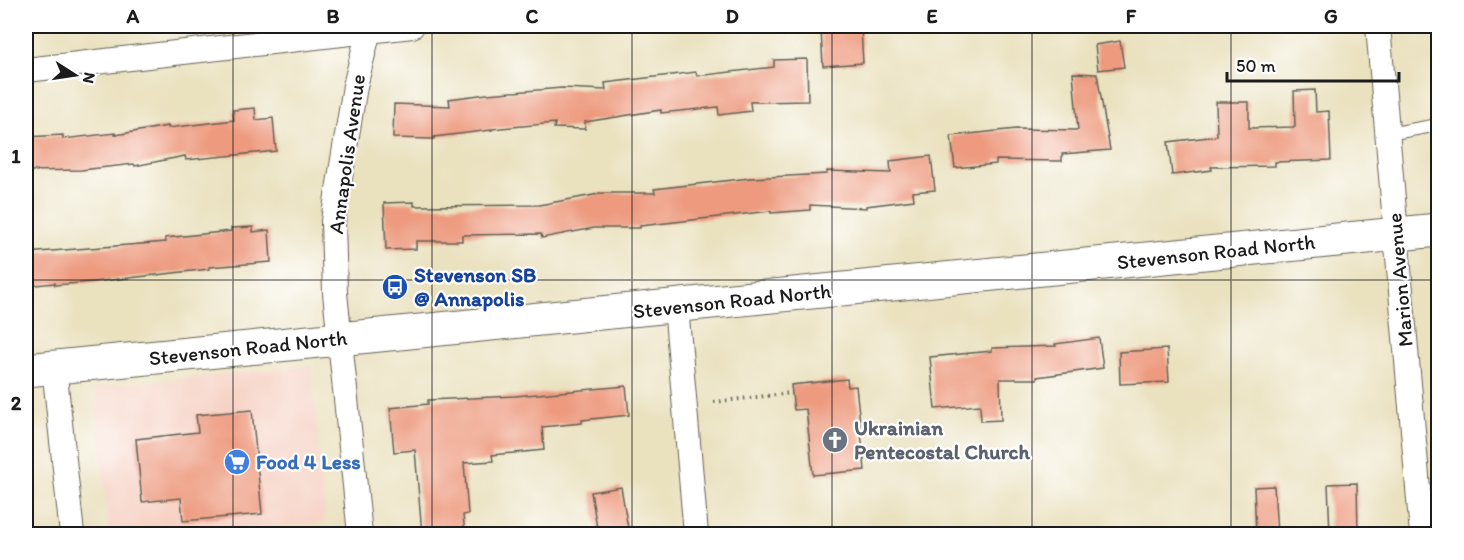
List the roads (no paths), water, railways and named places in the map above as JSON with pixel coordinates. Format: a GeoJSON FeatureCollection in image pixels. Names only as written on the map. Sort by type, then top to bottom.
{"type":"FeatureCollection","features":[{"type":"Feature","properties":{"kind":"main road","name":"Stevenson Road North"},"geometry":{"type":"LineString","coordinates":[[40,369],[1438,230]]}},
{"type":"Feature","properties":{"kind":"street"},"geometry":{"type":"LineString","coordinates":[[26,70],[370,27],[412,26]]}},
{"type":"Feature","properties":{"kind":"street","name":"Marion Avenue"},"geometry":{"type":"LineString","coordinates":[[1378,26],[1422,534]]}},
{"type":"Feature","properties":{"kind":"street","name":"Annapolis Avenue"},"geometry":{"type":"LineString","coordinates":[[360,534],[334,293],[333,221],[355,86],[370,27]]}},
{"type":"Feature","properties":{"kind":"street"},"geometry":{"type":"LineString","coordinates":[[676,306],[696,534]]}},
{"type":"Feature","properties":{"kind":"street"},"geometry":{"type":"LineString","coordinates":[[40,369],[72,534]]}},
{"type":"Feature","properties":{"kind":"lane"},"geometry":{"type":"LineString","coordinates":[[1388,134],[1438,125]]}},
{"type":"Feature","properties":{"kind":"place","name":"Stevenson SB @ Annapolis"},"geometry":{"type":"Point","coordinates":[395,287]}},
{"type":"Feature","properties":{"kind":"place","name":"Ukrainian Pentecostal Church"},"geometry":{"type":"Point","coordinates":[835,440]}},
{"type":"Feature","properties":{"kind":"place","name":"Food 4 Less"},"geometry":{"type":"Point","coordinates":[237,462]}}]}
